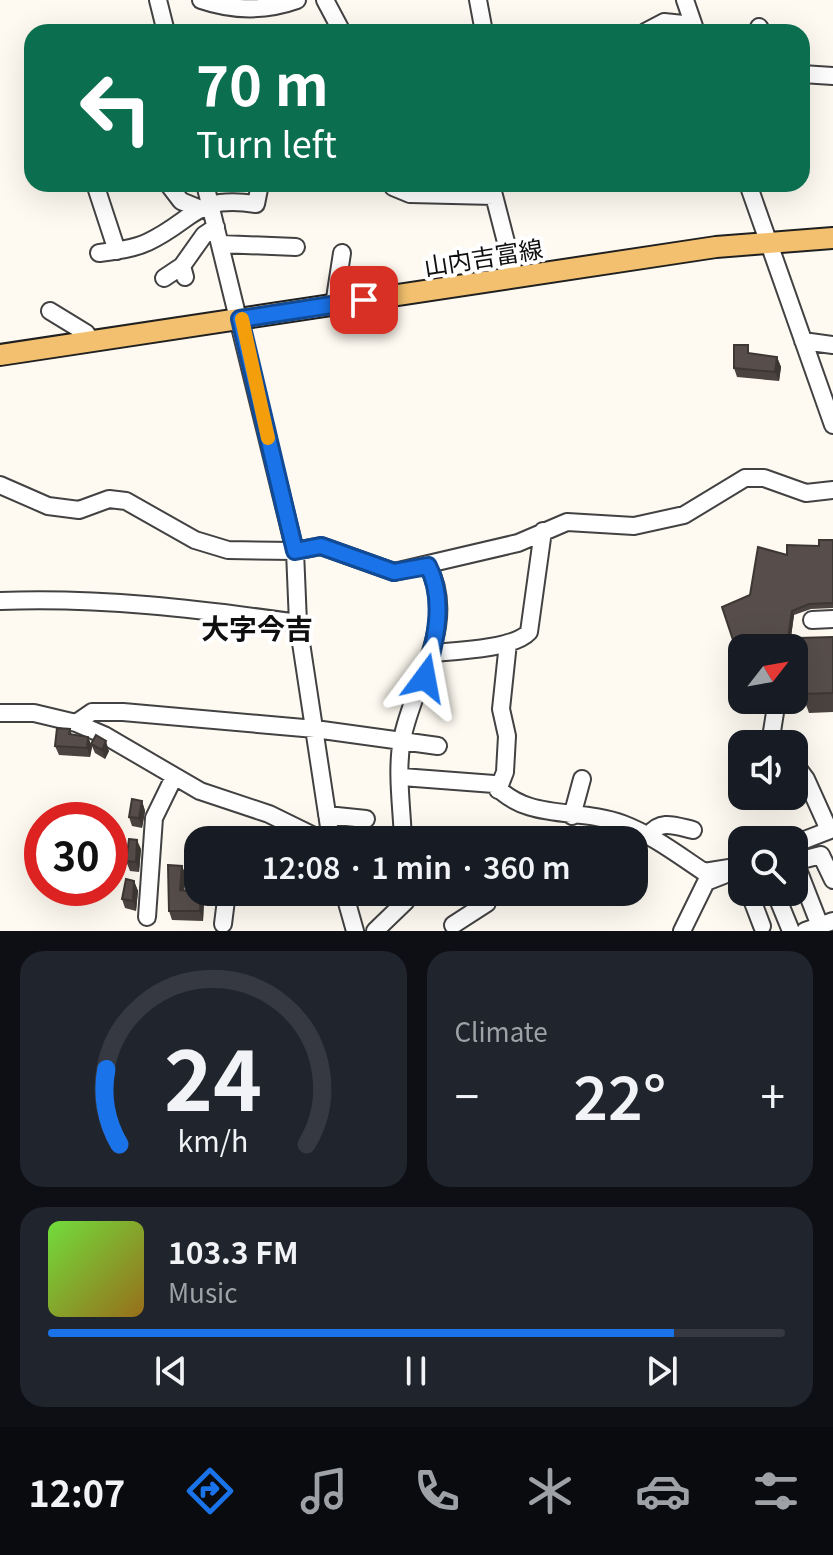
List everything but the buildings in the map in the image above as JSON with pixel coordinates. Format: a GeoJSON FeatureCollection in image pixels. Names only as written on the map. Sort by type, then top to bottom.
{"type":"FeatureCollection","features":[{"type":"Feature","properties":{"kind":"main road","name":"山内吉富線"},"geometry":{"type":"LineString","coordinates":[[0,355],[768,241],[833,238]]}},
{"type":"Feature","properties":{"kind":"street"},"geometry":{"type":"LineString","coordinates":[[158,0],[164,24]]}},
{"type":"Feature","properties":{"kind":"street"},"geometry":{"type":"LineString","coordinates":[[201,0],[239,8],[297,0]]}},
{"type":"Feature","properties":{"kind":"street"},"geometry":{"type":"LineString","coordinates":[[325,0],[338,24]]}},
{"type":"Feature","properties":{"kind":"street"},"geometry":{"type":"LineString","coordinates":[[478,0],[482,24]]}},
{"type":"Feature","properties":{"kind":"street"},"geometry":{"type":"LineString","coordinates":[[685,0],[693,24]]}},
{"type":"Feature","properties":{"kind":"street"},"geometry":{"type":"LineString","coordinates":[[810,75],[833,76]]}},
{"type":"Feature","properties":{"kind":"street"},"geometry":{"type":"LineString","coordinates":[[98,192],[117,251]]}},
{"type":"Feature","properties":{"kind":"street"},"geometry":{"type":"LineString","coordinates":[[174,192],[181,201],[204,205],[232,201],[256,204],[258,192]]}},
{"type":"Feature","properties":{"kind":"street"},"geometry":{"type":"LineString","coordinates":[[205,192],[204,205],[221,244],[295,551],[298,623],[329,826]]}},
{"type":"Feature","properties":{"kind":"street"},"geometry":{"type":"LineString","coordinates":[[405,192],[451,192]]}},
{"type":"Feature","properties":{"kind":"street"},"geometry":{"type":"LineString","coordinates":[[493,192],[515,277]]}},
{"type":"Feature","properties":{"kind":"street"},"geometry":{"type":"LineString","coordinates":[[751,192],[833,425]]}},
{"type":"Feature","properties":{"kind":"street"},"geometry":{"type":"LineString","coordinates":[[99,253],[150,241],[204,205]]}},
{"type":"Feature","properties":{"kind":"street"},"geometry":{"type":"LineString","coordinates":[[164,278],[184,272],[204,235],[216,227]]}},
{"type":"Feature","properties":{"kind":"street"},"geometry":{"type":"LineString","coordinates":[[221,244],[296,247]]}},
{"type":"Feature","properties":{"kind":"street"},"geometry":{"type":"LineString","coordinates":[[334,305],[342,253]]}},
{"type":"Feature","properties":{"kind":"street"},"geometry":{"type":"LineString","coordinates":[[50,311],[86,333],[92,342]]}},
{"type":"Feature","properties":{"kind":"street"},"geometry":{"type":"LineString","coordinates":[[803,341],[833,345]]}},
{"type":"Feature","properties":{"kind":"street"},"geometry":{"type":"LineString","coordinates":[[0,485],[48,506],[79,510],[109,499],[126,501],[195,540],[228,550],[295,551],[321,546],[394,572],[428,566],[456,555],[518,543],[577,520],[634,526],[684,515],[745,478],[764,478],[806,493],[833,490]]}},
{"type":"Feature","properties":{"kind":"street"},"geometry":{"type":"LineString","coordinates":[[432,653],[524,638],[529,632],[543,531]]}},
{"type":"Feature","properties":{"kind":"street"},"geometry":{"type":"LineString","coordinates":[[403,826],[402,740],[432,653],[438,606],[436,585],[428,566]]}},
{"type":"Feature","properties":{"kind":"street"},"geometry":{"type":"LineString","coordinates":[[0,601],[66,601],[213,611],[298,623]]}},
{"type":"Feature","properties":{"kind":"street"},"geometry":{"type":"LineString","coordinates":[[812,620],[833,619]]}},
{"type":"Feature","properties":{"kind":"street"},"geometry":{"type":"LineString","coordinates":[[498,790],[505,772],[507,736],[501,709],[508,643]]}},
{"type":"Feature","properties":{"kind":"street"},"geometry":{"type":"LineString","coordinates":[[76,723],[92,712],[123,712],[315,729],[438,746]]}},
{"type":"Feature","properties":{"kind":"street"},"geometry":{"type":"LineString","coordinates":[[0,713],[34,713],[76,723],[104,735],[200,791],[297,826]]}},
{"type":"Feature","properties":{"kind":"street"},"geometry":{"type":"LineString","coordinates":[[147,917],[154,818],[174,777]]}},
{"type":"Feature","properties":{"kind":"street"},"geometry":{"type":"LineString","coordinates":[[402,777],[494,784],[508,801],[572,816],[619,822],[649,835],[704,872],[728,869]]}},
{"type":"Feature","properties":{"kind":"street"},"geometry":{"type":"LineString","coordinates":[[572,816],[582,779]]}},
{"type":"Feature","properties":{"kind":"street"},"geometry":{"type":"LineString","coordinates":[[808,783],[831,830],[808,839]]}},
{"type":"Feature","properties":{"kind":"street"},"geometry":{"type":"LineString","coordinates":[[327,815],[366,819]]}},
{"type":"Feature","properties":{"kind":"street"},"geometry":{"type":"LineString","coordinates":[[649,835],[655,826],[666,823],[693,830]]}},
{"type":"Feature","properties":{"kind":"street"},"geometry":{"type":"LineString","coordinates":[[808,858],[821,855],[833,880]]}},
{"type":"Feature","properties":{"kind":"street"},"geometry":{"type":"LineString","coordinates":[[678,930],[706,882],[728,873]]}},
{"type":"Feature","properties":{"kind":"street"},"geometry":{"type":"LineString","coordinates":[[808,897],[820,927]]}},
{"type":"Feature","properties":{"kind":"street"},"geometry":{"type":"LineString","coordinates":[[223,924],[225,906]]}},
{"type":"Feature","properties":{"kind":"street"},"geometry":{"type":"LineString","coordinates":[[348,906],[355,931]]}},
{"type":"Feature","properties":{"kind":"street"},"geometry":{"type":"LineString","coordinates":[[375,931],[401,906]]}},
{"type":"Feature","properties":{"kind":"street"},"geometry":{"type":"LineString","coordinates":[[461,925],[483,906]]}},
{"type":"Feature","properties":{"kind":"street"},"geometry":{"type":"LineString","coordinates":[[754,906],[762,926]]}},
{"type":"Feature","properties":{"kind":"street"},"geometry":{"type":"LineString","coordinates":[[781,906],[791,931]]}},
{"type":"Feature","properties":{"kind":"slow traffic"},"geometry":{"type":"LineString","coordinates":[[242,319],[268,438]]}},
{"type":"Feature","properties":{"kind":"district","name":"大字今吉"},"geometry":{"type":"Point","coordinates":[257,627]}},
{"type":"Feature","properties":{"kind":"route"},"geometry":{"type":"LineString","coordinates":[[364,300],[240,319],[295,551],[321,546],[394,572],[428,566],[436,585],[438,606],[432,653],[425,678]]}}]}
